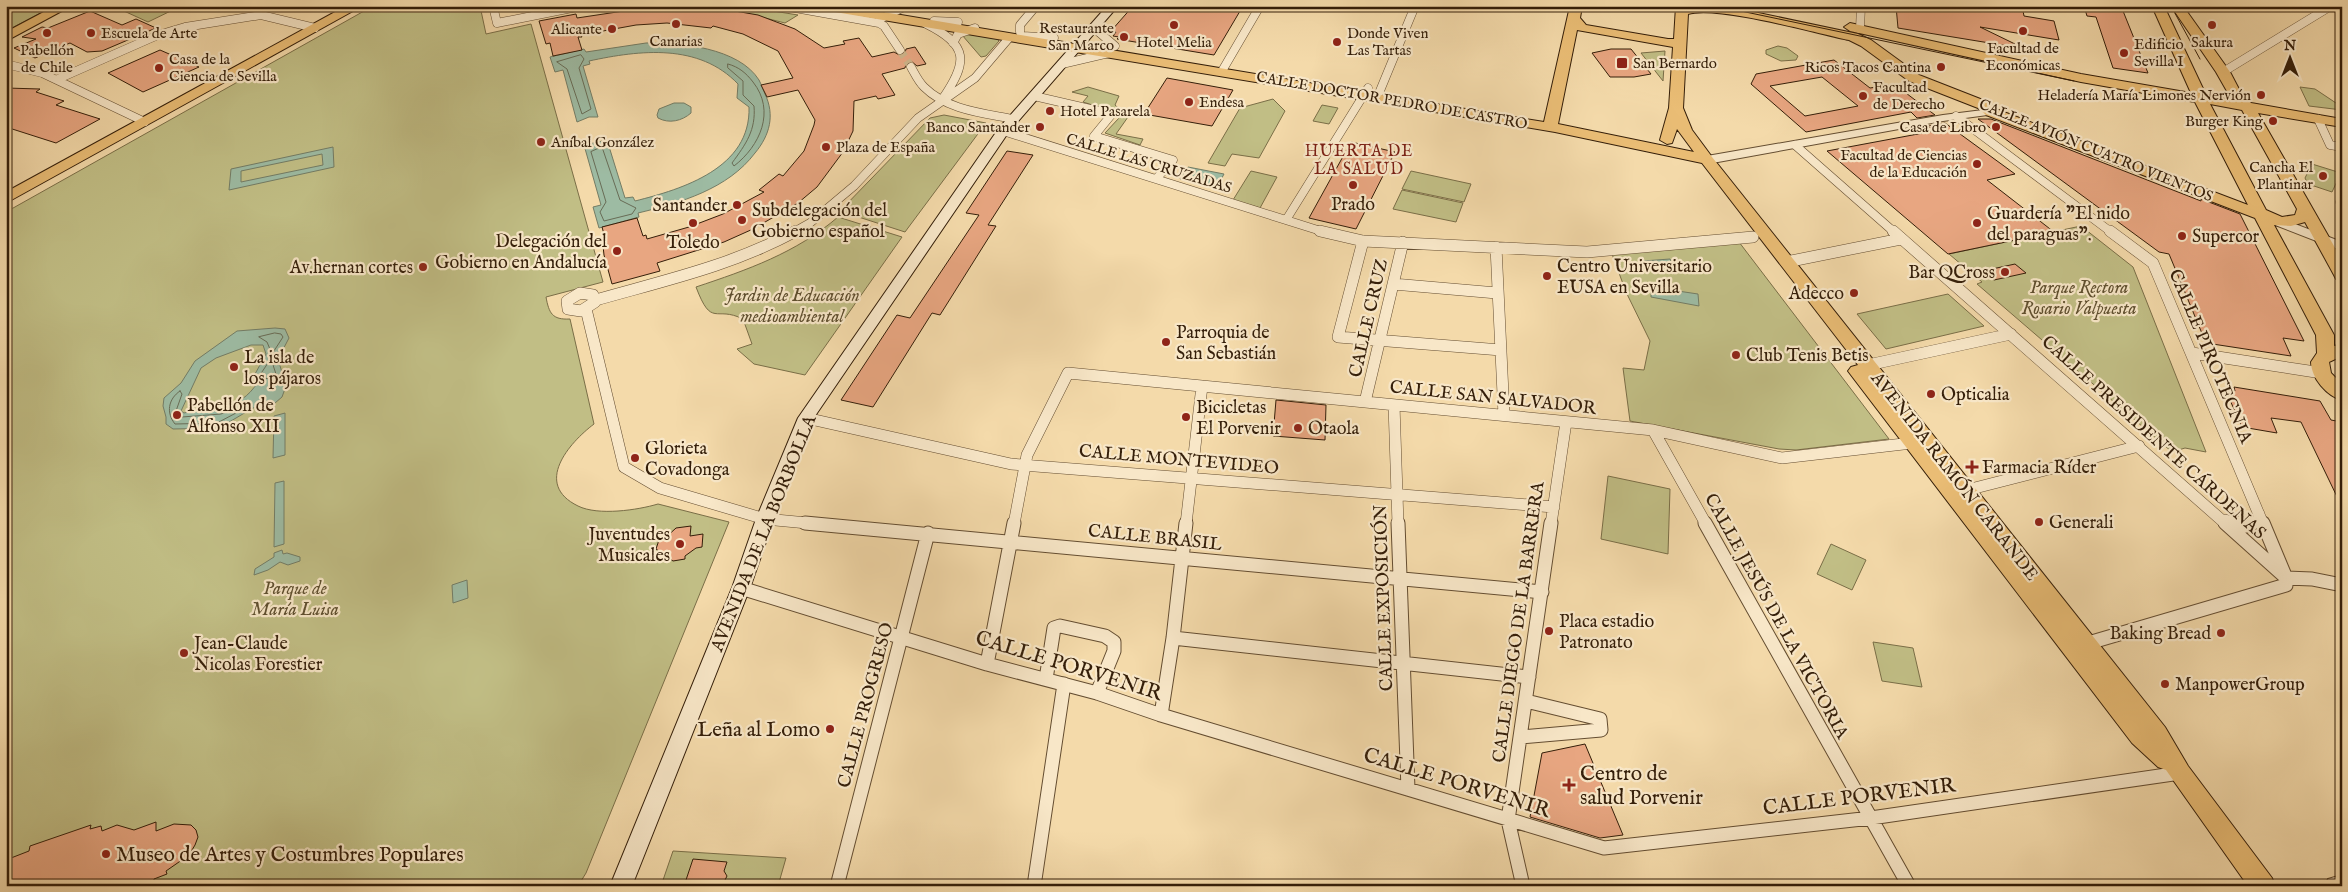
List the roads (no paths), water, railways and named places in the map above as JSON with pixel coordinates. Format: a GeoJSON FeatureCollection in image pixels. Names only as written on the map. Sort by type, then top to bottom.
{"type":"FeatureCollection","features":[{"type":"Feature","properties":{"kind":"main road"},"geometry":{"type":"LineString","coordinates":[[6,37],[65,6]]}},
{"type":"Feature","properties":{"kind":"main road"},"geometry":{"type":"LineString","coordinates":[[6,198],[356,6]]}},
{"type":"Feature","properties":{"kind":"main road"},"geometry":{"type":"LineString","coordinates":[[823,6],[1077,45]]}},
{"type":"Feature","properties":{"kind":"main road"},"geometry":{"type":"LineString","coordinates":[[864,6],[888,15],[926,24],[962,26]]}},
{"type":"Feature","properties":{"kind":"main road","name":"AVENIDA DE LA BORBOLLA"},"geometry":{"type":"LineString","coordinates":[[622,886],[741,588],[766,518],[806,418],[1003,131],[1113,6]]}},
{"type":"Feature","properties":{"kind":"main road"},"geometry":{"type":"LineString","coordinates":[[1754,6],[1859,34]]}},
{"type":"Feature","properties":{"kind":"main road"},"geometry":{"type":"LineString","coordinates":[[2158,6],[2196,66],[2201,100],[2264,215],[2334,352],[2321,359],[2319,366],[2322,374],[2342,394]]}},
{"type":"Feature","properties":{"kind":"main road"},"geometry":{"type":"LineString","coordinates":[[2177,6],[2223,72],[2236,95],[2248,108],[2342,275]]}},
{"type":"Feature","properties":{"kind":"main road"},"geometry":{"type":"LineString","coordinates":[[1683,8],[1697,7],[1730,11],[2057,73],[2185,95],[2201,100],[2342,123]]}},
{"type":"Feature","properties":{"kind":"main road","name":"AVENIDA RAMÓN CARANDE"},"geometry":{"type":"LineString","coordinates":[[1662,145],[1676,108],[1683,8]]}},
{"type":"Feature","properties":{"kind":"main road"},"geometry":{"type":"LineString","coordinates":[[1575,13],[1579,27],[1668,43],[1681,43]]}},
{"type":"Feature","properties":{"kind":"main road"},"geometry":{"type":"LineString","coordinates":[[1551,124],[1575,13]]}},
{"type":"Feature","properties":{"kind":"main road","name":"CALLE AVIÓN CUATRO VIENTOS"},"geometry":{"type":"LineString","coordinates":[[1859,34],[1914,78],[1983,105],[1991,112],[2264,215]]}},
{"type":"Feature","properties":{"kind":"main road"},"geometry":{"type":"LineString","coordinates":[[1015,35],[1054,38],[1077,45]]}},
{"type":"Feature","properties":{"kind":"main road","name":"CALLE DOCTOR PEDRO DE CASTRO"},"geometry":{"type":"LineString","coordinates":[[1077,45],[1372,93],[1662,145]]}},
{"type":"Feature","properties":{"kind":"main road"},"geometry":{"type":"LineString","coordinates":[[2196,66],[2223,72]]}},
{"type":"Feature","properties":{"kind":"main road","name":"AVENIDA RAMÓN CARANDE"},"geometry":{"type":"LineString","coordinates":[[1676,108],[1685,130],[1708,170],[1753,237],[2140,736],[2180,773]]}},
{"type":"Feature","properties":{"kind":"main road"},"geometry":{"type":"LineString","coordinates":[[1662,145],[1697,169],[1708,170]]}},
{"type":"Feature","properties":{"kind":"main road","name":"AVENIDA RAMÓN CARANDE"},"geometry":{"type":"LineString","coordinates":[[1708,170],[1786,262],[1868,365],[2157,734],[2180,773],[2262,886]]}},
{"type":"Feature","properties":{"kind":"main road"},"geometry":{"type":"LineString","coordinates":[[2264,215],[2286,222],[2298,220],[2304,216],[2305,209]]}},
{"type":"Feature","properties":{"kind":"street"},"geometry":{"type":"LineString","coordinates":[[493,6],[497,23],[582,6]]}},
{"type":"Feature","properties":{"kind":"street"},"geometry":{"type":"LineString","coordinates":[[519,6],[522,18]]}},
{"type":"Feature","properties":{"kind":"street"},"geometry":{"type":"LineString","coordinates":[[784,6],[888,15],[900,50]]}},
{"type":"Feature","properties":{"kind":"street"},"geometry":{"type":"LineString","coordinates":[[596,300],[590,293],[580,293],[570,298],[566,304],[571,310],[586,309],[596,300],[728,264],[796,232],[838,201],[918,118],[941,100],[958,91],[975,78],[1015,35],[1020,25],[1036,6]]}},
{"type":"Feature","properties":{"kind":"street"},"geometry":{"type":"LineString","coordinates":[[1224,68],[1260,6]]}},
{"type":"Feature","properties":{"kind":"street"},"geometry":{"type":"LineString","coordinates":[[1286,220],[1372,93],[1415,6]]}},
{"type":"Feature","properties":{"kind":"street"},"geometry":{"type":"LineString","coordinates":[[1859,34],[1861,6]]}},
{"type":"Feature","properties":{"kind":"street"},"geometry":{"type":"LineString","coordinates":[[2223,72],[2331,6]]}},
{"type":"Feature","properties":{"kind":"street"},"geometry":{"type":"LineString","coordinates":[[58,79],[158,35],[184,27],[261,15],[315,28]]}},
{"type":"Feature","properties":{"kind":"street"},"geometry":{"type":"LineString","coordinates":[[926,24],[945,33],[953,43],[961,60],[962,66],[941,100]]}},
{"type":"Feature","properties":{"kind":"street"},"geometry":{"type":"LineString","coordinates":[[953,43],[962,26],[1035,38],[1054,38]]}},
{"type":"Feature","properties":{"kind":"street","name":"CALLE DOCTOR PEDRO DE CASTRO"},"geometry":{"type":"LineString","coordinates":[[1094,28],[1113,50]]}},
{"type":"Feature","properties":{"kind":"street"},"geometry":{"type":"LineString","coordinates":[[1062,64],[1113,50]]}},
{"type":"Feature","properties":{"kind":"street"},"geometry":{"type":"LineString","coordinates":[[6,64],[42,72],[145,122]]}},
{"type":"Feature","properties":{"kind":"street"},"geometry":{"type":"LineString","coordinates":[[911,67],[924,86],[941,100],[960,107],[1013,119]]}},
{"type":"Feature","properties":{"kind":"street"},"geometry":{"type":"LineString","coordinates":[[1034,96],[1112,114],[1094,136],[1173,160],[1156,180]]}},
{"type":"Feature","properties":{"kind":"street"},"geometry":{"type":"LineString","coordinates":[[1708,170],[1795,145],[1956,116],[1991,112]]}},
{"type":"Feature","properties":{"kind":"street","name":"CALLE PIROTECNIA"},"geometry":{"type":"LineString","coordinates":[[1956,116],[2152,262],[2286,578]]}},
{"type":"Feature","properties":{"kind":"street"},"geometry":{"type":"LineString","coordinates":[[2318,119],[2330,145],[2342,148]]}},
{"type":"Feature","properties":{"kind":"street","name":"CALLE LAS CRUZADAS"},"geometry":{"type":"LineString","coordinates":[[1003,131],[1340,237],[1362,241],[1587,252],[1753,237]]}},
{"type":"Feature","properties":{"kind":"street","name":"CALLE PRESIDENTE CÁRDENAS"},"geometry":{"type":"LineString","coordinates":[[1795,145],[2139,446],[2286,578]]}},
{"type":"Feature","properties":{"kind":"street","name":"CALLE AVIÓN CUATRO VIENTOS"},"geometry":{"type":"LineString","coordinates":[[2264,215],[2342,247]]}},
{"type":"Feature","properties":{"kind":"street"},"geometry":{"type":"LineString","coordinates":[[1786,262],[1901,239]]}},
{"type":"Feature","properties":{"kind":"street"},"geometry":{"type":"LineString","coordinates":[[1362,241],[1338,337],[1501,350]]}},
{"type":"Feature","properties":{"kind":"street","name":"CALLE CRUZ"},"geometry":{"type":"LineString","coordinates":[[1365,402],[1403,242]]}},
{"type":"Feature","properties":{"kind":"street"},"geometry":{"type":"LineString","coordinates":[[1496,247],[1504,415]]}},
{"type":"Feature","properties":{"kind":"street"},"geometry":{"type":"LineString","coordinates":[[1393,284],[1497,293]]}},
{"type":"Feature","properties":{"kind":"street","name":"CALLE BRASIL"},"geometry":{"type":"LineString","coordinates":[[586,309],[613,429],[624,467],[660,488],[766,518],[1542,592]]}},
{"type":"Feature","properties":{"kind":"street"},"geometry":{"type":"LineString","coordinates":[[1868,365],[2011,334]]}},
{"type":"Feature","properties":{"kind":"street"},"geometry":{"type":"LineString","coordinates":[[2192,353],[2322,374]]}},
{"type":"Feature","properties":{"kind":"street","name":"CALLE SAN SALVADOR"},"geometry":{"type":"LineString","coordinates":[[1026,464],[1027,455],[1068,373],[1653,430],[1782,458],[1912,443]]}},
{"type":"Feature","properties":{"kind":"street"},"geometry":{"type":"LineString","coordinates":[[1161,715],[1202,386]]}},
{"type":"Feature","properties":{"kind":"street","name":"CALLE EXPOSICIÓN"},"geometry":{"type":"LineString","coordinates":[[1394,405],[1408,790]]}},
{"type":"Feature","properties":{"kind":"street","name":"CALLE MONTEVIDEO"},"geometry":{"type":"LineString","coordinates":[[806,418],[1012,464],[1554,507]]}},
{"type":"Feature","properties":{"kind":"street","name":"CALLE DIEGO DE LA BARRERA"},"geometry":{"type":"LineString","coordinates":[[1523,886],[1508,820],[1522,737],[1566,422]]}},
{"type":"Feature","properties":{"kind":"street","name":"CALLE JESÚS DE LA VICTORIA"},"geometry":{"type":"LineString","coordinates":[[1653,430],[1909,886]]}},
{"type":"Feature","properties":{"kind":"street"},"geometry":{"type":"LineString","coordinates":[[1967,490],[2139,446]]}},
{"type":"Feature","properties":{"kind":"street"},"geometry":{"type":"LineString","coordinates":[[988,664],[1026,464]]}},
{"type":"Feature","properties":{"kind":"street"},"geometry":{"type":"LineString","coordinates":[[2218,516],[2235,524],[2246,526],[2259,520],[2259,514]]}},
{"type":"Feature","properties":{"kind":"street","name":"CALLE PROGRESO"},"geometry":{"type":"LineString","coordinates":[[837,886],[928,533]]}},
{"type":"Feature","properties":{"kind":"street"},"geometry":{"type":"LineString","coordinates":[[2085,644],[2286,585],[2286,578],[2312,579],[2342,585]]}},
{"type":"Feature","properties":{"kind":"street","name":"CALLE PORVENIR"},"geometry":{"type":"LineString","coordinates":[[741,588],[988,664],[1097,693],[1161,715],[1604,848],[1871,818],[2180,773]]}},
{"type":"Feature","properties":{"kind":"street"},"geometry":{"type":"LineString","coordinates":[[1046,679],[1054,628],[1060,626],[1105,636],[1114,642],[1114,651],[1097,693]]}},
{"type":"Feature","properties":{"kind":"street"},"geometry":{"type":"LineString","coordinates":[[1172,638],[1529,677]]}},
{"type":"Feature","properties":{"kind":"street"},"geometry":{"type":"LineString","coordinates":[[1034,886],[1064,684]]}},
{"type":"Feature","properties":{"kind":"street"},"geometry":{"type":"LineString","coordinates":[[1522,737],[1601,730],[1600,719],[1526,701]]}},
{"type":"Feature","properties":{"kind":"street"},"geometry":{"type":"LineString","coordinates":[[2335,886],[2342,885]]}},
{"type":"Feature","properties":{"kind":"water"},"geometry":{"type":"Polygon","coordinates":[[[646,43],[675,44],[708,49],[738,61],[750,69],[759,80],[768,102],[770,110],[769,125],[760,146],[744,166],[717,185],[686,199],[638,213],[639,217],[599,228],[593,207],[601,205],[584,145],[607,140],[625,198],[633,197],[635,201],[673,190],[711,172],[739,146],[747,128],[749,107],[737,98],[738,84],[722,71],[705,62],[687,56],[668,53],[628,54],[589,61],[590,64],[583,66],[598,117],[589,117],[577,122],[563,70],[555,72],[550,57],[584,49],[586,52],[646,43]]]}},
{"type":"Feature","properties":{"kind":"water"},"geometry":{"type":"Polygon","coordinates":[[[674,103],[684,103],[691,107],[691,113],[675,121],[658,118],[659,109],[674,103]]]}},
{"type":"Feature","properties":{"kind":"water"},"geometry":{"type":"Polygon","coordinates":[[[333,147],[334,167],[229,190],[231,169],[333,147]],[[322,154],[241,171],[241,182],[323,165],[322,154]]]}},
{"type":"Feature","properties":{"kind":"water"},"geometry":{"type":"Polygon","coordinates":[[[1188,167],[1224,174],[1217,187],[1180,179],[1188,167]]]}},
{"type":"Feature","properties":{"kind":"water"},"geometry":{"type":"Polygon","coordinates":[[[1670,259],[1676,271],[1648,270],[1643,261],[1670,259]]]}},
{"type":"Feature","properties":{"kind":"water"},"geometry":{"type":"Polygon","coordinates":[[[1651,287],[1698,294],[1699,306],[1651,297],[1651,287]]]}},
{"type":"Feature","properties":{"kind":"water"},"geometry":{"type":"Polygon","coordinates":[[[285,329],[289,338],[278,359],[286,386],[282,397],[275,403],[253,408],[219,428],[173,429],[166,424],[163,406],[164,398],[181,383],[195,361],[237,331],[285,329]],[[251,345],[216,358],[201,368],[181,411],[184,413],[225,406],[242,399],[258,382],[255,374],[266,354],[263,345],[251,345]]]}},
{"type":"Feature","properties":{"kind":"water"},"geometry":{"type":"Polygon","coordinates":[[[285,413],[285,455],[273,458],[274,416],[285,413]]]}},
{"type":"Feature","properties":{"kind":"water"},"geometry":{"type":"Polygon","coordinates":[[[284,481],[284,544],[274,547],[275,483],[284,481]]]}},
{"type":"Feature","properties":{"kind":"water"},"geometry":{"type":"Polygon","coordinates":[[[282,550],[283,554],[287,553],[300,557],[300,561],[288,565],[280,562],[268,570],[254,575],[255,569],[274,557],[274,553],[282,550]]]}},
{"type":"Feature","properties":{"kind":"water"},"geometry":{"type":"Polygon","coordinates":[[[467,580],[468,598],[453,603],[452,585],[467,580]]]}},
{"type":"Feature","properties":{"kind":"tunnel"},"geometry":{"type":"LineString","coordinates":[[900,50],[911,67]]}},
{"type":"Feature","properties":{"kind":"tram line"},"geometry":{"type":"LineString","coordinates":[[1717,6],[2074,81]]}},
{"type":"Feature","properties":{"kind":"tram line"},"geometry":{"type":"LineString","coordinates":[[2171,6],[2200,59]]}},
{"type":"Feature","properties":{"kind":"place","name":"Canarias"},"geometry":{"type":"Point","coordinates":[676,24]}},
{"type":"Feature","properties":{"kind":"place","name":"Hotel Melia"},"geometry":{"type":"Point","coordinates":[1174,25]}},
{"type":"Feature","properties":{"kind":"place","name":"Sakura"},"geometry":{"type":"Point","coordinates":[2212,25]}},
{"type":"Feature","properties":{"kind":"place","name":"Alicante"},"geometry":{"type":"Point","coordinates":[612,29]}},
{"type":"Feature","properties":{"kind":"place","name":"Facultad de Económicas"},"geometry":{"type":"Point","coordinates":[2023,31]}},
{"type":"Feature","properties":{"kind":"place","name":"Pabellón de Chile"},"geometry":{"type":"Point","coordinates":[47,33]}},
{"type":"Feature","properties":{"kind":"place","name":"Escuela de Arte"},"geometry":{"type":"Point","coordinates":[91,33]}},
{"type":"Feature","properties":{"kind":"place","name":"Restaurante San Marco"},"geometry":{"type":"Point","coordinates":[1124,37]}},
{"type":"Feature","properties":{"kind":"place","name":"Donde Viven Las Tartas"},"geometry":{"type":"Point","coordinates":[1337,42]}},
{"type":"Feature","properties":{"kind":"place","name":"Edificio Sevilla I"},"geometry":{"type":"Point","coordinates":[2124,53]}},
{"type":"Feature","properties":{"kind":"place","name":"San Bernardo"},"geometry":{"type":"Point","coordinates":[1622,63]}},
{"type":"Feature","properties":{"kind":"place","name":"Ricos Tacos Cantina"},"geometry":{"type":"Point","coordinates":[1941,67]}},
{"type":"Feature","properties":{"kind":"place","name":"Casa de la Ciencia de Sevilla"},"geometry":{"type":"Point","coordinates":[159,68]}},
{"type":"Feature","properties":{"kind":"place","name":"Heladería María Limones Nervión"},"geometry":{"type":"Point","coordinates":[2261,95]}},
{"type":"Feature","properties":{"kind":"place","name":"Facultad de Derecho"},"geometry":{"type":"Point","coordinates":[1863,96]}},
{"type":"Feature","properties":{"kind":"place","name":"Endesa"},"geometry":{"type":"Point","coordinates":[1189,102]}},
{"type":"Feature","properties":{"kind":"place","name":"Hotel Pasarela"},"geometry":{"type":"Point","coordinates":[1050,111]}},
{"type":"Feature","properties":{"kind":"place","name":"Burger King"},"geometry":{"type":"Point","coordinates":[2273,121]}},
{"type":"Feature","properties":{"kind":"place","name":"Banco Santander"},"geometry":{"type":"Point","coordinates":[1040,127]}},
{"type":"Feature","properties":{"kind":"place","name":"Casa de Libro"},"geometry":{"type":"Point","coordinates":[1996,127]}},
{"type":"Feature","properties":{"kind":"place","name":"Aníbal González"},"geometry":{"type":"Point","coordinates":[541,142]}},
{"type":"Feature","properties":{"kind":"place","name":"Plaza de España"},"geometry":{"type":"Point","coordinates":[826,147]}},
{"type":"Feature","properties":{"kind":"place","name":"Facultad de Ciencias de la Educación"},"geometry":{"type":"Point","coordinates":[1977,164]}},
{"type":"Feature","properties":{"kind":"place","name":"Cancha El Plantinar"},"geometry":{"type":"Point","coordinates":[2323,176]}},
{"type":"Feature","properties":{"kind":"place","name":"Prado"},"geometry":{"type":"Point","coordinates":[1353,185]}},
{"type":"Feature","properties":{"kind":"place","name":"Santander"},"geometry":{"type":"Point","coordinates":[737,205]}},
{"type":"Feature","properties":{"kind":"place","name":"Subdelegación del Gobierno español"},"geometry":{"type":"Point","coordinates":[742,220]}},
{"type":"Feature","properties":{"kind":"place","name":"Toledo"},"geometry":{"type":"Point","coordinates":[693,223]}},
{"type":"Feature","properties":{"kind":"place","name":"Guardería \"El nido del paraguas\"."},"geometry":{"type":"Point","coordinates":[1977,223]}},
{"type":"Feature","properties":{"kind":"place","name":"Supercor"},"geometry":{"type":"Point","coordinates":[2182,236]}},
{"type":"Feature","properties":{"kind":"place","name":"Delegación del Gobierno en Andalucía"},"geometry":{"type":"Point","coordinates":[617,251]}},
{"type":"Feature","properties":{"kind":"place","name":"Av.hernan cortes"},"geometry":{"type":"Point","coordinates":[423,267]}},
{"type":"Feature","properties":{"kind":"place","name":"Bar QCross"},"geometry":{"type":"Point","coordinates":[2005,272]}},
{"type":"Feature","properties":{"kind":"place","name":"Centro Universitario EUSA en Sevilla"},"geometry":{"type":"Point","coordinates":[1547,276]}},
{"type":"Feature","properties":{"kind":"place","name":"Adecco"},"geometry":{"type":"Point","coordinates":[1854,293]}},
{"type":"Feature","properties":{"kind":"place","name":"Parroquia de San Sebastián"},"geometry":{"type":"Point","coordinates":[1166,342]}},
{"type":"Feature","properties":{"kind":"place","name":"Club Tenis Betis"},"geometry":{"type":"Point","coordinates":[1736,355]}},
{"type":"Feature","properties":{"kind":"place","name":"La isla de los pájaros"},"geometry":{"type":"Point","coordinates":[234,367]}},
{"type":"Feature","properties":{"kind":"place","name":"Opticalia"},"geometry":{"type":"Point","coordinates":[1931,394]}},
{"type":"Feature","properties":{"kind":"place","name":"Pabellón de Alfonso XII"},"geometry":{"type":"Point","coordinates":[177,415]}},
{"type":"Feature","properties":{"kind":"place","name":"Bicicletas El Porvenir"},"geometry":{"type":"Point","coordinates":[1186,417]}},
{"type":"Feature","properties":{"kind":"place","name":"Otaola"},"geometry":{"type":"Point","coordinates":[1298,428]}},
{"type":"Feature","properties":{"kind":"place","name":"Glorieta Covadonga"},"geometry":{"type":"Point","coordinates":[635,458]}},
{"type":"Feature","properties":{"kind":"place","name":"Farmacia Ríder"},"geometry":{"type":"Point","coordinates":[1972,467]}},
{"type":"Feature","properties":{"kind":"place","name":"Generali"},"geometry":{"type":"Point","coordinates":[2039,522]}},
{"type":"Feature","properties":{"kind":"place","name":"Juventudes Musicales"},"geometry":{"type":"Point","coordinates":[680,544]}},
{"type":"Feature","properties":{"kind":"place","name":"Placa estadio Patronato"},"geometry":{"type":"Point","coordinates":[1549,631]}},
{"type":"Feature","properties":{"kind":"place","name":"Baking Bread"},"geometry":{"type":"Point","coordinates":[2221,633]}},
{"type":"Feature","properties":{"kind":"place","name":"Jean-Claude Nicolas Forestier"},"geometry":{"type":"Point","coordinates":[184,653]}},
{"type":"Feature","properties":{"kind":"place","name":"ManpowerGroup"},"geometry":{"type":"Point","coordinates":[2165,684]}},
{"type":"Feature","properties":{"kind":"place","name":"Leña al Lomo"},"geometry":{"type":"Point","coordinates":[830,729]}},
{"type":"Feature","properties":{"kind":"place","name":"Centro de salud Porvenir"},"geometry":{"type":"Point","coordinates":[1569,785]}},
{"type":"Feature","properties":{"kind":"place","name":"Museo de Artes y Costumbres Populares"},"geometry":{"type":"Point","coordinates":[106,854]}},
{"type":"Feature","properties":{"kind":"district","name":"HUERTA DE LA SALUD"},"geometry":{"type":"Point","coordinates":[1359,159]}},
{"type":"Feature","properties":{"kind":"park label","name":"Parque Rectora Rosario Valpuesta"},"geometry":{"type":"Point","coordinates":[2079,297]}},
{"type":"Feature","properties":{"kind":"park label","name":"Jardin de Educación medioambiental"},"geometry":{"type":"Point","coordinates":[792,305]}},
{"type":"Feature","properties":{"kind":"park label","name":"Parque de María Luisa"},"geometry":{"type":"Point","coordinates":[295,598]}}]}
